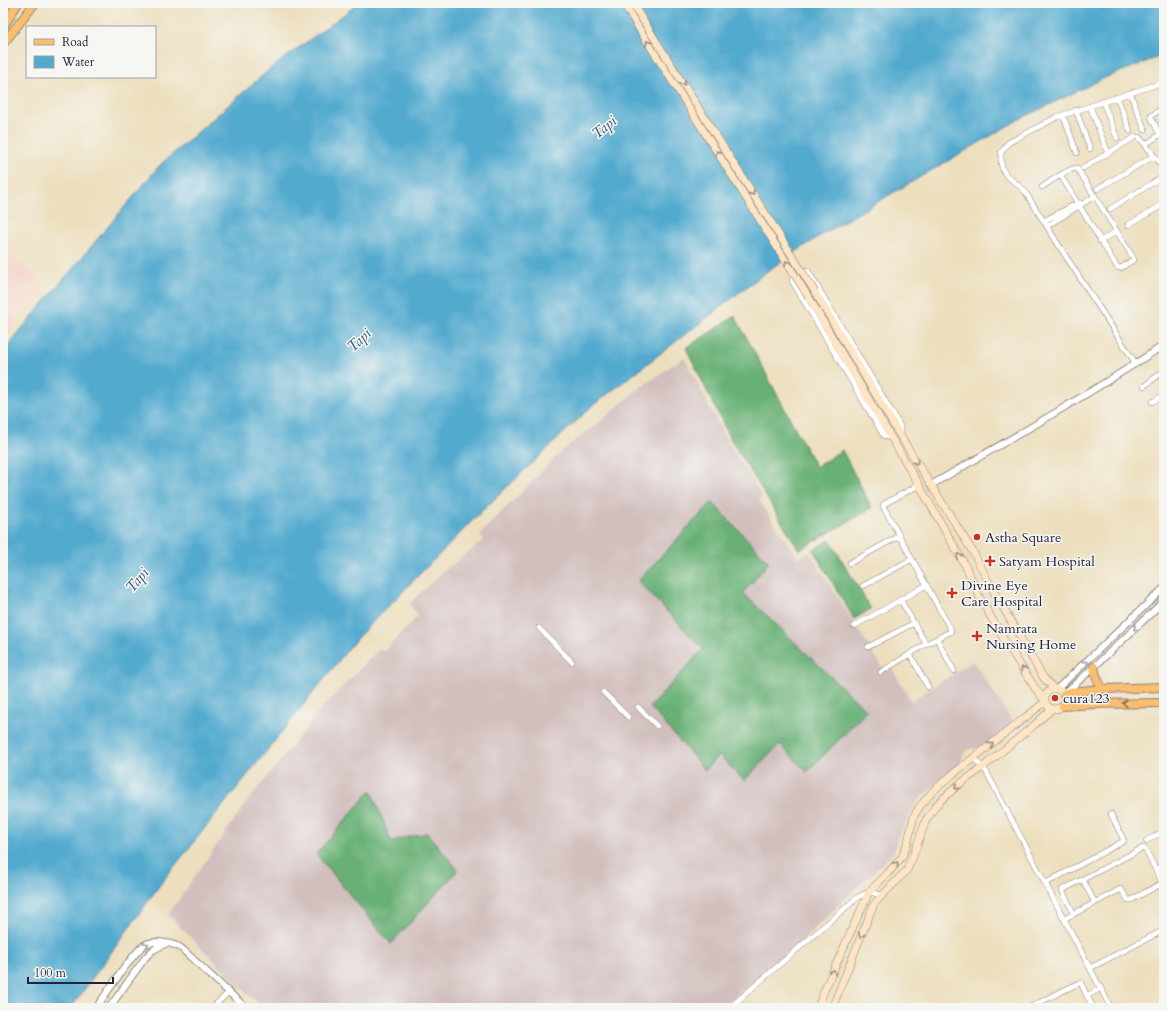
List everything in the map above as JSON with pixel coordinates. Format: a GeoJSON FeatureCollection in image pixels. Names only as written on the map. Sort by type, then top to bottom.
{"type":"FeatureCollection","features":[{"type":"Feature","properties":{"kind":"main road"},"geometry":{"type":"LineString","coordinates":[[3,27],[18,3]]}},
{"type":"Feature","properties":{"kind":"main road"},"geometry":{"type":"LineString","coordinates":[[3,44],[35,3]]}},
{"type":"Feature","properties":{"kind":"main road"},"geometry":{"type":"LineString","coordinates":[[623,3],[811,294],[966,567],[980,598],[1034,688],[1048,707],[1052,709]]}},
{"type":"Feature","properties":{"kind":"main road"},"geometry":{"type":"LineString","coordinates":[[632,3],[811,294],[973,552],[1043,677],[1059,691],[1065,699],[1063,706]]}},
{"type":"Feature","properties":{"kind":"main road"},"geometry":{"type":"LineString","coordinates":[[920,488],[931,485]]}},
{"type":"Feature","properties":{"kind":"main road"},"geometry":{"type":"LineString","coordinates":[[1094,667],[1102,689]]}},
{"type":"Feature","properties":{"kind":"main road"},"geometry":{"type":"LineString","coordinates":[[1045,702],[1045,696],[1048,692],[1164,687]]}},
{"type":"Feature","properties":{"kind":"main road"},"geometry":{"type":"LineString","coordinates":[[818,1008],[824,991],[869,892],[902,857],[908,841],[914,816],[920,806],[932,792],[1045,702]]}},
{"type":"Feature","properties":{"kind":"main road"},"geometry":{"type":"LineString","coordinates":[[832,1008],[874,904],[907,870],[926,820],[938,804],[957,786],[983,767],[1052,709],[1057,709],[1063,706],[1092,704],[1164,703]]}},
{"type":"Feature","properties":{"kind":"street"},"geometry":{"type":"LineString","coordinates":[[1136,364],[1024,190],[1006,175],[1002,168],[1001,153],[1008,143],[1062,115],[1164,82]]}},
{"type":"Feature","properties":{"kind":"street"},"geometry":{"type":"LineString","coordinates":[[1130,93],[1145,130]]}},
{"type":"Feature","properties":{"kind":"street"},"geometry":{"type":"LineString","coordinates":[[1117,98],[1130,131]]}},
{"type":"Feature","properties":{"kind":"street"},"geometry":{"type":"LineString","coordinates":[[1103,102],[1117,138]]}},
{"type":"Feature","properties":{"kind":"street"},"geometry":{"type":"LineString","coordinates":[[1090,106],[1108,154]]}},
{"type":"Feature","properties":{"kind":"street"},"geometry":{"type":"LineString","coordinates":[[1146,144],[1162,133],[1151,116],[1164,107]]}},
{"type":"Feature","properties":{"kind":"street"},"geometry":{"type":"LineString","coordinates":[[1076,110],[1090,149]]}},
{"type":"Feature","properties":{"kind":"street"},"geometry":{"type":"LineString","coordinates":[[1062,115],[1077,152]]}},
{"type":"Feature","properties":{"kind":"street"},"geometry":{"type":"LineString","coordinates":[[1083,168],[1139,137],[1163,166]]}},
{"type":"Feature","properties":{"kind":"street"},"geometry":{"type":"LineString","coordinates":[[1098,189],[1154,156]]}},
{"type":"Feature","properties":{"kind":"street"},"geometry":{"type":"LineString","coordinates":[[1042,187],[1073,168],[1076,168],[1117,231],[1134,259],[1133,261],[1117,268],[1100,241],[1080,204],[1061,176]]}},
{"type":"Feature","properties":{"kind":"street"},"geometry":{"type":"LineString","coordinates":[[1110,209],[1164,176]]}},
{"type":"Feature","properties":{"kind":"street"},"geometry":{"type":"LineString","coordinates":[[1046,224],[1095,196]]}},
{"type":"Feature","properties":{"kind":"street"},"geometry":{"type":"LineString","coordinates":[[1128,225],[1164,204]]}},
{"type":"Feature","properties":{"kind":"street"},"geometry":{"type":"LineString","coordinates":[[1100,241],[1117,231]]}},
{"type":"Feature","properties":{"kind":"street"},"geometry":{"type":"LineString","coordinates":[[893,439],[884,436],[792,281],[793,278],[806,270],[900,426],[900,436]]}},
{"type":"Feature","properties":{"kind":"street"},"geometry":{"type":"LineString","coordinates":[[931,485],[1054,414],[1136,364],[1164,345]]}},
{"type":"Feature","properties":{"kind":"street"},"geometry":{"type":"LineString","coordinates":[[1144,386],[1164,371]]}},
{"type":"Feature","properties":{"kind":"street"},"geometry":{"type":"LineString","coordinates":[[1152,402],[1164,395]]}},
{"type":"Feature","properties":{"kind":"street"},"geometry":{"type":"LineString","coordinates":[[881,672],[926,644],[950,632],[950,628],[927,584],[899,536],[884,505],[920,488]]}},
{"type":"Feature","properties":{"kind":"street"},"geometry":{"type":"LineString","coordinates":[[850,563],[899,536]]}},
{"type":"Feature","properties":{"kind":"street"},"geometry":{"type":"LineString","coordinates":[[863,586],[912,559]]}},
{"type":"Feature","properties":{"kind":"street"},"geometry":{"type":"LineString","coordinates":[[854,626],[927,584]]}},
{"type":"Feature","properties":{"kind":"street"},"geometry":{"type":"LineString","coordinates":[[1059,691],[1164,588]]}},
{"type":"Feature","properties":{"kind":"street"},"geometry":{"type":"LineString","coordinates":[[900,599],[926,644]]}},
{"type":"Feature","properties":{"kind":"street"},"geometry":{"type":"LineString","coordinates":[[1059,691],[1073,686],[1164,601]]}},
{"type":"Feature","properties":{"kind":"street"},"geometry":{"type":"LineString","coordinates":[[868,647],[914,623]]}},
{"type":"Feature","properties":{"kind":"street"},"geometry":{"type":"LineString","coordinates":[[539,628],[572,662]]}},
{"type":"Feature","properties":{"kind":"street"},"geometry":{"type":"LineString","coordinates":[[1115,635],[1121,642]]}},
{"type":"Feature","properties":{"kind":"street"},"geometry":{"type":"LineString","coordinates":[[937,639],[954,671]]}},
{"type":"Feature","properties":{"kind":"street"},"geometry":{"type":"LineString","coordinates":[[910,654],[928,687]]}},
{"type":"Feature","properties":{"kind":"street"},"geometry":{"type":"LineString","coordinates":[[602,692],[628,717]]}},
{"type":"Feature","properties":{"kind":"street"},"geometry":{"type":"LineString","coordinates":[[638,707],[657,726]]}},
{"type":"Feature","properties":{"kind":"street"},"geometry":{"type":"LineString","coordinates":[[973,758],[983,767],[1046,883],[1111,1008]]}},
{"type":"Feature","properties":{"kind":"street"},"geometry":{"type":"LineString","coordinates":[[1046,883],[1124,841],[1111,814]]}},
{"type":"Feature","properties":{"kind":"street"},"geometry":{"type":"LineString","coordinates":[[1146,841],[1164,831]]}},
{"type":"Feature","properties":{"kind":"street"},"geometry":{"type":"LineString","coordinates":[[1064,919],[1074,914],[1095,903],[1121,889],[1128,900],[1131,900],[1161,884],[1162,882],[1144,848],[1061,891],[1074,914]]}},
{"type":"Feature","properties":{"kind":"street"},"geometry":{"type":"LineString","coordinates":[[1158,868],[1164,865]]}},
{"type":"Feature","properties":{"kind":"street"},"geometry":{"type":"LineString","coordinates":[[1083,880],[1095,903]]}},
{"type":"Feature","properties":{"kind":"street"},"geometry":{"type":"LineString","coordinates":[[729,1008],[858,897],[869,892],[882,895]]}},
{"type":"Feature","properties":{"kind":"street"},"geometry":{"type":"LineString","coordinates":[[1090,968],[1164,930]]}},
{"type":"Feature","properties":{"kind":"street"},"geometry":{"type":"LineString","coordinates":[[96,1008],[139,949],[150,942],[176,944],[182,948],[246,1008]]}},
{"type":"Feature","properties":{"kind":"street"},"geometry":{"type":"LineString","coordinates":[[109,1008],[145,958],[153,950],[166,943]]}},
{"type":"Feature","properties":{"kind":"street"},"geometry":{"type":"LineString","coordinates":[[1028,1008],[1079,983],[1081,983],[1092,1004],[1087,1008]]}},
{"type":"Feature","properties":{"kind":"street"},"geometry":{"type":"LineString","coordinates":[[1087,996],[1100,988]]}},
{"type":"Feature","properties":{"kind":"street"},"geometry":{"type":"LineString","coordinates":[[212,1008],[229,992]]}},
{"type":"Feature","properties":{"kind":"shaded area"},"geometry":{"type":"Polygon","coordinates":[[[3,245],[42,284],[3,342],[3,245]]]}},
{"type":"Feature","properties":{"kind":"shaded area"},"geometry":{"type":"Polygon","coordinates":[[[684,357],[725,437],[762,496],[759,501],[798,558],[809,552],[884,670],[891,667],[911,701],[973,661],[1014,724],[983,748],[968,749],[962,756],[962,763],[919,799],[897,839],[894,852],[796,946],[721,1008],[262,1008],[168,915],[244,806],[324,706],[380,648],[383,652],[419,615],[409,604],[444,571],[484,540],[480,534],[563,450],[601,421],[637,390],[684,357]]]}},
{"type":"Feature","properties":{"kind":"green space"},"geometry":{"type":"Polygon","coordinates":[[[735,316],[816,467],[842,450],[872,508],[799,550],[730,438],[686,348],[735,316]]]}},
{"type":"Feature","properties":{"kind":"green space"},"geometry":{"type":"Polygon","coordinates":[[[712,502],[769,562],[743,593],[867,711],[807,772],[780,744],[744,781],[719,755],[705,770],[650,707],[703,649],[638,581],[712,502]]]}},
{"type":"Feature","properties":{"kind":"green space"},"geometry":{"type":"Polygon","coordinates":[[[830,540],[871,609],[854,619],[813,550],[830,540]]]}},
{"type":"Feature","properties":{"kind":"green space"},"geometry":{"type":"Polygon","coordinates":[[[371,790],[391,841],[427,833],[458,870],[391,944],[316,854],[371,790]]]}},
{"type":"Feature","properties":{"kind":"water","name":"Tapi"},"geometry":{"type":"Polygon","coordinates":[[[359,3],[1164,3],[1164,55],[1102,79],[1018,120],[826,232],[770,269],[591,407],[480,513],[357,638],[165,878],[71,1008],[3,1008],[3,351],[160,165],[270,69],[359,3]]]}},
{"type":"Feature","properties":{"kind":"place","name":"Astha Square"},"geometry":{"type":"Point","coordinates":[977,537]}},
{"type":"Feature","properties":{"kind":"place","name":"Satyam Hospital"},"geometry":{"type":"Point","coordinates":[990,561]}},
{"type":"Feature","properties":{"kind":"place","name":"Divine Eye Care Hospital"},"geometry":{"type":"Point","coordinates":[952,593]}},
{"type":"Feature","properties":{"kind":"place","name":"Namrata Nursing Home"},"geometry":{"type":"Point","coordinates":[977,636]}},
{"type":"Feature","properties":{"kind":"place","name":"cura123"},"geometry":{"type":"Point","coordinates":[1055,698]}}]}
